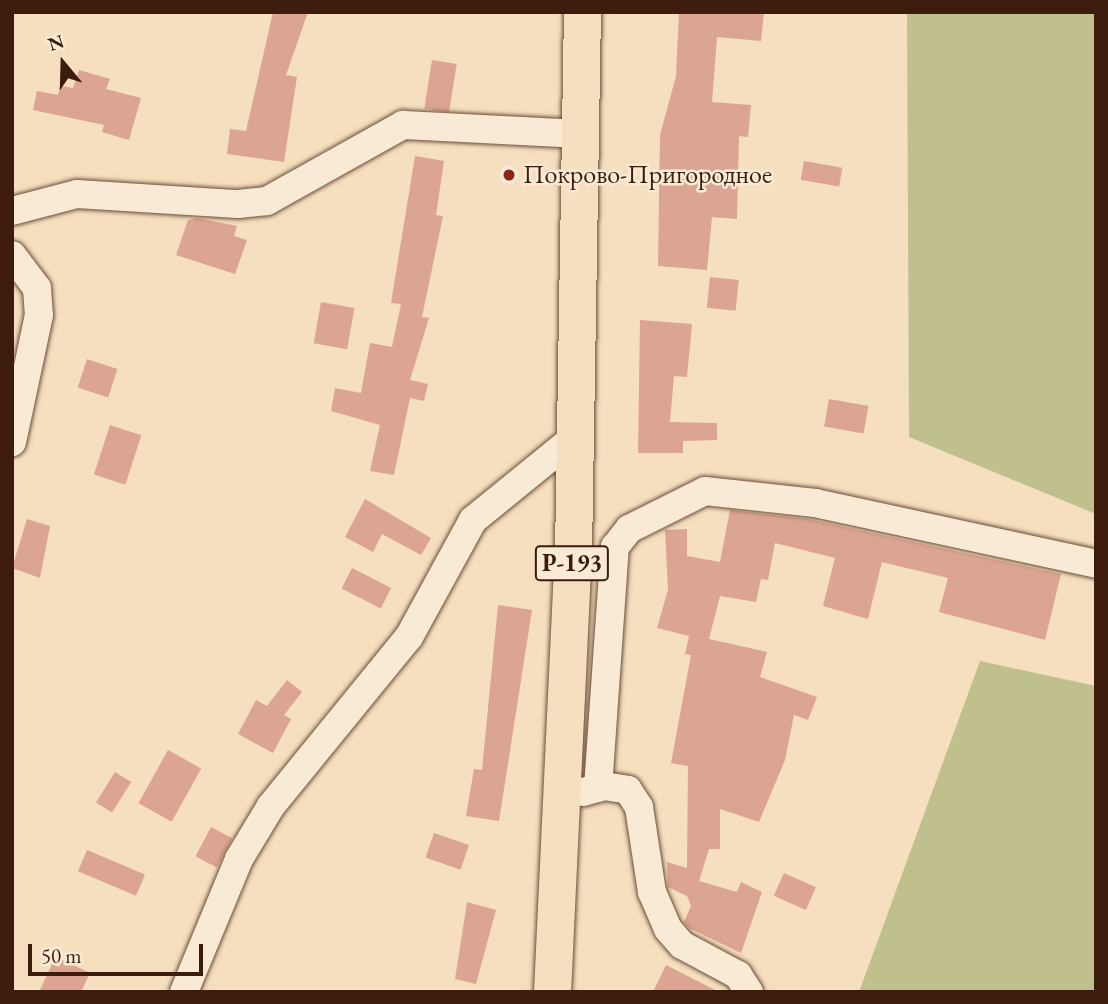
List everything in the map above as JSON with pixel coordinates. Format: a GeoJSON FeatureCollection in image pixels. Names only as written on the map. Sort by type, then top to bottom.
{"type":"FeatureCollection","features":[{"type":"Feature","properties":{"kind":"main road","name":"Р-193"},"geometry":{"type":"LineString","coordinates":[[552,992],[563,797],[575,437],[582,16]]}},
{"type":"Feature","properties":{"kind":"lane"},"geometry":{"type":"LineString","coordinates":[[12,211],[77,194],[239,204],[267,201],[404,125],[581,134]]}},
{"type":"Feature","properties":{"kind":"lane"},"geometry":{"type":"LineString","coordinates":[[12,255],[37,288],[39,315],[12,442]]}},
{"type":"Feature","properties":{"kind":"lane"},"geometry":{"type":"LineString","coordinates":[[184,992],[239,859],[271,806],[409,637],[473,520],[575,437]]}},
{"type":"Feature","properties":{"kind":"lane"},"geometry":{"type":"LineString","coordinates":[[598,788],[615,547],[629,530],[705,491],[815,503],[1096,564]]}},
{"type":"Feature","properties":{"kind":"lane"},"geometry":{"type":"LineString","coordinates":[[563,797],[598,788],[628,790],[639,807],[652,892],[668,929],[682,945],[737,975],[749,992]]}},
{"type":"Feature","properties":{"kind":"green space"},"geometry":{"type":"Polygon","coordinates":[[[907,12],[1096,12],[1096,514],[909,437],[907,12]]]}},
{"type":"Feature","properties":{"kind":"green space"},"geometry":{"type":"Polygon","coordinates":[[[980,661],[1096,686],[1096,992],[859,992],[980,661]]]}},
{"type":"Feature","properties":{"kind":"building"},"geometry":{"type":"Polygon","coordinates":[[[273,12],[308,12],[286,75],[297,77],[284,162],[227,154],[230,129],[246,131],[273,12]]]}},
{"type":"Feature","properties":{"kind":"building"},"geometry":{"type":"Polygon","coordinates":[[[679,12],[764,12],[761,41],[717,37],[712,102],[751,105],[748,137],[739,136],[737,219],[712,217],[707,270],[658,266],[660,135],[676,76],[679,12]]]}},
{"type":"Feature","properties":{"kind":"building"},"geometry":{"type":"Polygon","coordinates":[[[432,60],[457,64],[449,112],[424,108],[432,60]]]}},
{"type":"Feature","properties":{"kind":"building"},"geometry":{"type":"Polygon","coordinates":[[[79,70],[110,79],[106,89],[141,98],[129,140],[102,132],[104,125],[33,110],[37,91],[58,95],[60,86],[73,88],[79,70]]]}},
{"type":"Feature","properties":{"kind":"building"},"geometry":{"type":"Polygon","coordinates":[[[415,156],[444,161],[436,215],[443,216],[422,317],[429,318],[410,380],[428,384],[424,401],[410,398],[394,475],[370,471],[380,425],[331,411],[335,388],[361,393],[370,343],[392,347],[401,304],[391,303],[415,156]]]}},
{"type":"Feature","properties":{"kind":"building"},"geometry":{"type":"Polygon","coordinates":[[[804,161],[842,168],[839,186],[801,180],[804,161]]]}},
{"type":"Feature","properties":{"kind":"building"},"geometry":{"type":"Polygon","coordinates":[[[197,218],[237,226],[234,236],[247,240],[235,274],[176,255],[188,220],[197,218]]]}},
{"type":"Feature","properties":{"kind":"building"},"geometry":{"type":"Polygon","coordinates":[[[710,277],[739,280],[736,311],[707,308],[710,277]]]}},
{"type":"Feature","properties":{"kind":"building"},"geometry":{"type":"Polygon","coordinates":[[[321,302],[354,308],[347,349],[314,343],[321,302]]]}},
{"type":"Feature","properties":{"kind":"building"},"geometry":{"type":"Polygon","coordinates":[[[640,320],[692,324],[687,377],[674,376],[670,422],[717,423],[717,440],[683,441],[683,453],[638,453],[640,320]]]}},
{"type":"Feature","properties":{"kind":"building"},"geometry":{"type":"Polygon","coordinates":[[[87,359],[117,369],[108,397],[78,388],[87,359]]]}},
{"type":"Feature","properties":{"kind":"building"},"geometry":{"type":"Polygon","coordinates":[[[829,399],[868,406],[864,434],[824,427],[829,399]]]}},
{"type":"Feature","properties":{"kind":"building"},"geometry":{"type":"Polygon","coordinates":[[[110,425],[141,435],[125,485],[94,474],[110,425]]]}},
{"type":"Feature","properties":{"kind":"building"},"geometry":{"type":"Polygon","coordinates":[[[365,499],[431,538],[421,555],[382,534],[373,552],[345,537],[365,499]]]}},
{"type":"Feature","properties":{"kind":"building"},"geometry":{"type":"Polygon","coordinates":[[[730,510],[808,519],[1061,574],[1045,640],[939,612],[948,578],[882,562],[868,619],[823,606],[835,558],[775,543],[768,580],[761,579],[756,602],[720,596],[709,639],[767,652],[760,677],[817,697],[808,720],[794,715],[785,760],[759,822],[720,809],[720,849],[709,849],[699,881],[737,892],[741,882],[762,892],[741,953],[689,928],[684,922],[691,906],[687,896],[668,887],[667,862],[687,868],[688,766],[671,763],[691,655],[685,654],[689,636],[657,628],[668,590],[665,530],[687,529],[687,556],[720,562],[730,510]]]}},
{"type":"Feature","properties":{"kind":"building"},"geometry":{"type":"Polygon","coordinates":[[[27,519],[50,526],[40,578],[12,568],[27,519]]]}},
{"type":"Feature","properties":{"kind":"building"},"geometry":{"type":"Polygon","coordinates":[[[352,568],[391,588],[381,608],[342,588],[352,568]]]}},
{"type":"Feature","properties":{"kind":"building"},"geometry":{"type":"Polygon","coordinates":[[[498,605],[532,610],[499,821],[466,816],[474,769],[482,770],[498,605]]]}},
{"type":"Feature","properties":{"kind":"building"},"geometry":{"type":"Polygon","coordinates":[[[287,680],[302,692],[284,715],[291,719],[273,753],[238,734],[256,700],[267,706],[287,680]]]}},
{"type":"Feature","properties":{"kind":"building"},"geometry":{"type":"Polygon","coordinates":[[[168,750],[201,768],[172,822],[138,803],[168,750]]]}},
{"type":"Feature","properties":{"kind":"building"},"geometry":{"type":"Polygon","coordinates":[[[115,772],[131,782],[112,813],[96,803],[115,772]]]}},
{"type":"Feature","properties":{"kind":"building"},"geometry":{"type":"Polygon","coordinates":[[[211,827],[232,838],[217,867],[196,856],[211,827]]]}},
{"type":"Feature","properties":{"kind":"building"},"geometry":{"type":"Polygon","coordinates":[[[434,833],[469,845],[461,870],[426,858],[434,833]]]}},
{"type":"Feature","properties":{"kind":"building"},"geometry":{"type":"Polygon","coordinates":[[[87,850],[145,875],[136,896],[78,871],[87,850]]]}},
{"type":"Feature","properties":{"kind":"building"},"geometry":{"type":"Polygon","coordinates":[[[784,873],[816,887],[806,910],[774,896],[784,873]]]}},
{"type":"Feature","properties":{"kind":"building"},"geometry":{"type":"Polygon","coordinates":[[[467,902],[496,910],[476,984],[455,979],[467,902]]]}},
{"type":"Feature","properties":{"kind":"building"},"geometry":{"type":"Polygon","coordinates":[[[63,960],[90,973],[81,992],[39,992],[52,964],[59,967],[63,960]]]}},
{"type":"Feature","properties":{"kind":"building"},"geometry":{"type":"Polygon","coordinates":[[[666,965],[719,992],[653,992],[666,965]]]}},
{"type":"Feature","properties":{"kind":"place","name":"Покрово-Пригородное"},"geometry":{"type":"Point","coordinates":[509,175]}}]}
